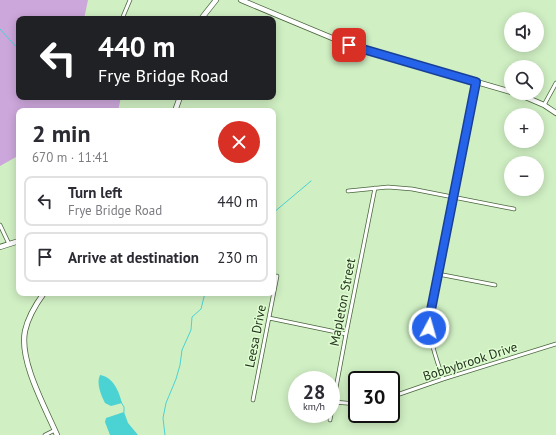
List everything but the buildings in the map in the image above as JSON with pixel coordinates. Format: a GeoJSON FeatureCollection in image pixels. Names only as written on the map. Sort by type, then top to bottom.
{"type":"FeatureCollection","features":[{"type":"Feature","properties":{"kind":"street"},"geometry":{"type":"LineString","coordinates":[[123,16],[130,0]]}},
{"type":"Feature","properties":{"kind":"street"},"geometry":{"type":"LineString","coordinates":[[203,16],[216,0]]}},
{"type":"Feature","properties":{"kind":"street"},"geometry":{"type":"LineString","coordinates":[[241,0],[288,21],[349,45],[504,90]]}},
{"type":"Feature","properties":{"kind":"street"},"geometry":{"type":"LineString","coordinates":[[443,379],[432,348],[429,328],[431,310],[476,82]]}},
{"type":"Feature","properties":{"kind":"street"},"geometry":{"type":"LineString","coordinates":[[544,105],[556,83]]}},
{"type":"Feature","properties":{"kind":"street"},"geometry":{"type":"LineString","coordinates":[[532,100],[544,105],[556,113]]}},
{"type":"Feature","properties":{"kind":"street"},"geometry":{"type":"LineString","coordinates":[[348,191],[388,187],[412,189],[514,209]]}},
{"type":"Feature","properties":{"kind":"street","name":"Mapleton Street"},"geometry":{"type":"LineString","coordinates":[[339,371],[375,188]]}},
{"type":"Feature","properties":{"kind":"street"},"geometry":{"type":"LineString","coordinates":[[0,225],[9,244]]}},
{"type":"Feature","properties":{"kind":"street"},"geometry":{"type":"LineString","coordinates":[[0,247],[16,242]]}},
{"type":"Feature","properties":{"kind":"street"},"geometry":{"type":"LineString","coordinates":[[438,274],[495,285]]}},
{"type":"Feature","properties":{"kind":"street","name":"Leesa Drive"},"geometry":{"type":"LineString","coordinates":[[276,281],[277,276]]}},
{"type":"Feature","properties":{"kind":"street"},"geometry":{"type":"LineString","coordinates":[[42,296],[28,322],[24,342],[25,355],[29,367],[56,433],[45,435]]}},
{"type":"Feature","properties":{"kind":"street","name":"Leesa Drive"},"geometry":{"type":"LineString","coordinates":[[253,400],[273,296]]}},
{"type":"Feature","properties":{"kind":"street"},"geometry":{"type":"LineString","coordinates":[[269,318],[346,334]]}},
{"type":"Feature","properties":{"kind":"street","name":"Bobbybrook Drive"},"geometry":{"type":"LineString","coordinates":[[400,394],[556,344]]}},
{"type":"Feature","properties":{"kind":"shaded area"},"geometry":{"type":"Polygon","coordinates":[[[0,0],[88,0],[85,16],[16,16],[16,100],[120,100],[119,108],[16,108],[16,157],[0,166],[0,0]]]}},
{"type":"Feature","properties":{"kind":"water"},"geometry":{"type":"Polygon","coordinates":[[[100,375],[105,376],[115,385],[122,403],[111,406],[105,403],[99,385],[100,375]]]}},
{"type":"Feature","properties":{"kind":"water"},"geometry":{"type":"Polygon","coordinates":[[[124,412],[128,423],[138,435],[110,435],[105,422],[106,418],[124,412]]]}},
{"type":"Feature","properties":{"kind":"waterway"},"geometry":{"type":"LineString","coordinates":[[0,29],[16,47]]}},
{"type":"Feature","properties":{"kind":"waterway"},"geometry":{"type":"LineString","coordinates":[[276,210],[311,181]]}},
{"type":"Feature","properties":{"kind":"waterway"},"geometry":{"type":"LineString","coordinates":[[165,435],[163,418],[166,403],[176,379],[182,350],[191,330],[192,317],[201,309],[204,296]]}},
{"type":"Feature","properties":{"kind":"waterway"},"geometry":{"type":"LineString","coordinates":[[121,402],[124,407],[124,412]]}},
{"type":"Feature","properties":{"kind":"route"},"geometry":{"type":"LineString","coordinates":[[349,45],[476,82],[431,310],[429,328]]}}]}
